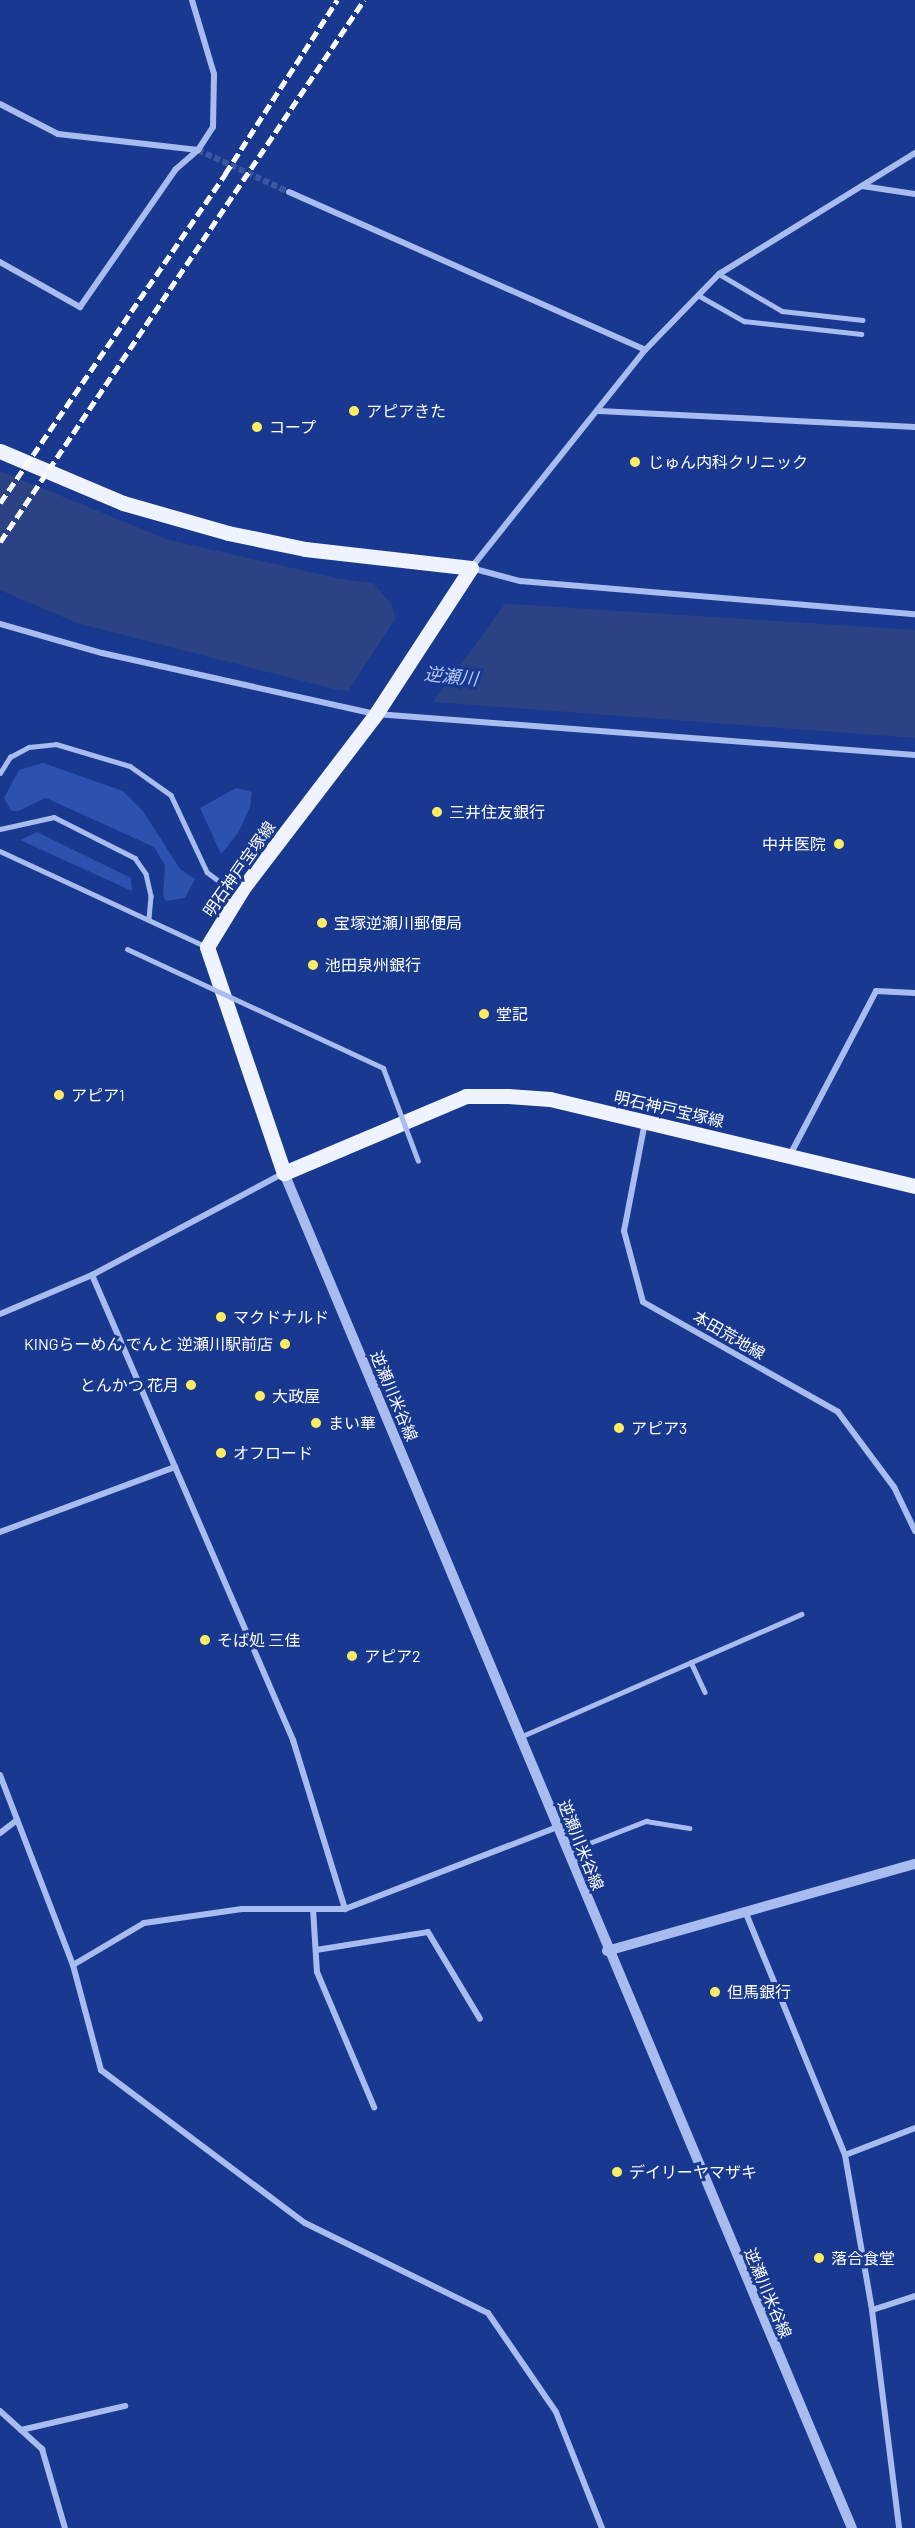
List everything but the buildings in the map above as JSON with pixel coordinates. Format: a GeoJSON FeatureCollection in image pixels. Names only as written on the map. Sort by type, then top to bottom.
{"type":"FeatureCollection","features":[{"type":"Feature","properties":{"kind":"main road"},"geometry":{"type":"LineString","coordinates":[[0,451],[123,503],[217,531],[305,549],[471,568]]}},
{"type":"Feature","properties":{"kind":"main road","name":"明石神戸宝塚線"},"geometry":{"type":"LineString","coordinates":[[207,947],[243,888],[376,714],[455,597],[471,568]]}},
{"type":"Feature","properties":{"kind":"main road"},"geometry":{"type":"LineString","coordinates":[[207,947],[284,1173]]}},
{"type":"Feature","properties":{"kind":"main road","name":"明石神戸宝塚線"},"geometry":{"type":"LineString","coordinates":[[284,1173],[466,1096],[550,1099],[915,1186]]}},
{"type":"Feature","properties":{"kind":"street"},"geometry":{"type":"LineString","coordinates":[[0,262],[80,307],[176,169],[198,150],[213,127],[214,74],[192,0]]}},
{"type":"Feature","properties":{"kind":"street"},"geometry":{"type":"LineString","coordinates":[[0,104],[58,134],[198,150]]}},
{"type":"Feature","properties":{"kind":"street"},"geometry":{"type":"LineString","coordinates":[[915,153],[719,274],[645,350],[599,411],[471,568],[520,582],[915,614]]}},
{"type":"Feature","properties":{"kind":"street"},"geometry":{"type":"LineString","coordinates":[[861,186],[915,194]]}},
{"type":"Feature","properties":{"kind":"street"},"geometry":{"type":"LineString","coordinates":[[290,192],[645,350]]}},
{"type":"Feature","properties":{"kind":"street"},"geometry":{"type":"LineString","coordinates":[[599,411],[915,427]]}},
{"type":"Feature","properties":{"kind":"street"},"geometry":{"type":"LineString","coordinates":[[0,624],[102,653],[376,714],[915,756]]}},
{"type":"Feature","properties":{"kind":"street"},"geometry":{"type":"LineString","coordinates":[[127,949],[383,1068],[418,1161]]}},
{"type":"Feature","properties":{"kind":"street"},"geometry":{"type":"LineString","coordinates":[[789,1156],[876,991],[915,993]]}},
{"type":"Feature","properties":{"kind":"street","name":"本田荒地線"},"geometry":{"type":"LineString","coordinates":[[645,1121],[624,1231],[643,1302],[838,1412],[894,1487],[915,1532]]}},
{"type":"Feature","properties":{"kind":"street"},"geometry":{"type":"LineString","coordinates":[[0,1314],[92,1275],[284,1173]]}},
{"type":"Feature","properties":{"kind":"street","name":"逆瀬川米谷線"},"geometry":{"type":"LineString","coordinates":[[284,1173],[607,1951],[852,2528]]}},
{"type":"Feature","properties":{"kind":"street"},"geometry":{"type":"LineString","coordinates":[[92,1275],[293,1740],[345,1909]]}},
{"type":"Feature","properties":{"kind":"street"},"geometry":{"type":"LineString","coordinates":[[0,1532],[175,1467]]}},
{"type":"Feature","properties":{"kind":"street"},"geometry":{"type":"LineString","coordinates":[[0,1775],[73,1965],[101,2070],[305,2223],[488,2313],[556,2412],[602,2528]]}},
{"type":"Feature","properties":{"kind":"street"},"geometry":{"type":"LineString","coordinates":[[0,1833],[16,1821]]}},
{"type":"Feature","properties":{"kind":"street"},"geometry":{"type":"LineString","coordinates":[[73,1965],[144,1923],[242,1909],[345,1909],[557,1827]]}},
{"type":"Feature","properties":{"kind":"street"},"geometry":{"type":"LineString","coordinates":[[607,1951],[745,1910],[915,1864]]}},
{"type":"Feature","properties":{"kind":"street"},"geometry":{"type":"LineString","coordinates":[[313,1910],[317,1972],[374,2107]]}},
{"type":"Feature","properties":{"kind":"street"},"geometry":{"type":"LineString","coordinates":[[745,1910],[845,2155],[872,2310],[899,2528]]}},
{"type":"Feature","properties":{"kind":"street"},"geometry":{"type":"LineString","coordinates":[[316,1950],[428,1932],[480,2019]]}},
{"type":"Feature","properties":{"kind":"street"},"geometry":{"type":"LineString","coordinates":[[845,2155],[915,2128]]}},
{"type":"Feature","properties":{"kind":"street"},"geometry":{"type":"LineString","coordinates":[[872,2310],[915,2296]]}},
{"type":"Feature","properties":{"kind":"street"},"geometry":{"type":"LineString","coordinates":[[21,2430],[125,2406]]}},
{"type":"Feature","properties":{"kind":"street"},"geometry":{"type":"LineString","coordinates":[[0,2411],[42,2449],[65,2528]]}},
{"type":"Feature","properties":{"kind":"lane"},"geometry":{"type":"LineString","coordinates":[[719,274],[782,311],[862,320]]}},
{"type":"Feature","properties":{"kind":"lane"},"geometry":{"type":"LineString","coordinates":[[698,295],[744,321],[861,334]]}},
{"type":"Feature","properties":{"kind":"lane"},"geometry":{"type":"LineString","coordinates":[[0,773],[10,757],[20,752],[56,744],[130,766],[171,795],[207,872],[219,881],[243,888]]}},
{"type":"Feature","properties":{"kind":"lane"},"geometry":{"type":"LineString","coordinates":[[0,829],[54,817],[135,858],[146,874],[151,896],[149,919]]}},
{"type":"Feature","properties":{"kind":"lane"},"geometry":{"type":"LineString","coordinates":[[0,851],[207,947]]}},
{"type":"Feature","properties":{"kind":"lane"},"geometry":{"type":"LineString","coordinates":[[520,1737],[801,1614]]}},
{"type":"Feature","properties":{"kind":"lane"},"geometry":{"type":"LineString","coordinates":[[692,1662],[705,1692]]}},
{"type":"Feature","properties":{"kind":"lane"},"geometry":{"type":"LineString","coordinates":[[567,1851],[646,1821],[689,1828]]}},
{"type":"Feature","properties":{"kind":"shaded area"},"geometry":{"type":"Polygon","coordinates":[[[43,763],[123,791],[143,811],[180,869],[195,879],[185,898],[166,901],[163,895],[165,865],[154,847],[46,798],[18,811],[11,811],[4,798],[19,770],[43,763]]]}},
{"type":"Feature","properties":{"kind":"shaded area"},"geometry":{"type":"Polygon","coordinates":[[[236,788],[252,792],[250,807],[238,833],[221,854],[200,808],[236,788]]]}},
{"type":"Feature","properties":{"kind":"shaded area"},"geometry":{"type":"Polygon","coordinates":[[[37,832],[131,878],[132,891],[20,840],[37,832]]]}},
{"type":"Feature","properties":{"kind":"water","name":"逆瀬川"},"geometry":{"type":"Polygon","coordinates":[[[0,471],[169,540],[336,578],[498,603],[915,630],[915,738],[433,702],[338,690],[77,623],[0,590],[0,471]]]}},
{"type":"Feature","properties":{"kind":"pier"},"geometry":{"type":"Polygon","coordinates":[[[374,584],[505,604],[433,702],[348,691],[395,619],[392,605],[374,584]]]}},
{"type":"Feature","properties":{"kind":"tunnel"},"geometry":{"type":"LineString","coordinates":[[198,150],[289,192]]}},
{"type":"Feature","properties":{"kind":"railway"},"geometry":{"type":"LineString","coordinates":[[0,503],[225,174],[337,0]]}},
{"type":"Feature","properties":{"kind":"railway"},"geometry":{"type":"LineString","coordinates":[[0,542],[364,0]]}},
{"type":"Feature","properties":{"kind":"place","name":"アピアきた"},"geometry":{"type":"Point","coordinates":[354,411]}},
{"type":"Feature","properties":{"kind":"place","name":"コープ"},"geometry":{"type":"Point","coordinates":[257,427]}},
{"type":"Feature","properties":{"kind":"place","name":"じゅん内科クリニック"},"geometry":{"type":"Point","coordinates":[635,462]}},
{"type":"Feature","properties":{"kind":"place","name":"三井住友銀行"},"geometry":{"type":"Point","coordinates":[437,812]}},
{"type":"Feature","properties":{"kind":"place","name":"中井医院"},"geometry":{"type":"Point","coordinates":[839,844]}},
{"type":"Feature","properties":{"kind":"place","name":"宝塚逆瀬川郵便局"},"geometry":{"type":"Point","coordinates":[322,923]}},
{"type":"Feature","properties":{"kind":"place","name":"池田泉州銀行"},"geometry":{"type":"Point","coordinates":[313,965]}},
{"type":"Feature","properties":{"kind":"place","name":"堂記"},"geometry":{"type":"Point","coordinates":[484,1014]}},
{"type":"Feature","properties":{"kind":"place","name":"アピア1"},"geometry":{"type":"Point","coordinates":[59,1095]}},
{"type":"Feature","properties":{"kind":"place","name":"マクドナルド"},"geometry":{"type":"Point","coordinates":[221,1317]}},
{"type":"Feature","properties":{"kind":"place","name":"KINGらーめん でんと 逆瀬川駅前店"},"geometry":{"type":"Point","coordinates":[285,1344]}},
{"type":"Feature","properties":{"kind":"place","name":"とんかつ 花月"},"geometry":{"type":"Point","coordinates":[191,1385]}},
{"type":"Feature","properties":{"kind":"place","name":"大政屋"},"geometry":{"type":"Point","coordinates":[260,1396]}},
{"type":"Feature","properties":{"kind":"place","name":"まい華"},"geometry":{"type":"Point","coordinates":[316,1423]}},
{"type":"Feature","properties":{"kind":"place","name":"アピア3"},"geometry":{"type":"Point","coordinates":[619,1428]}},
{"type":"Feature","properties":{"kind":"place","name":"オフロード"},"geometry":{"type":"Point","coordinates":[221,1453]}},
{"type":"Feature","properties":{"kind":"place","name":"そば処 三佳"},"geometry":{"type":"Point","coordinates":[205,1640]}},
{"type":"Feature","properties":{"kind":"place","name":"アピア2"},"geometry":{"type":"Point","coordinates":[352,1656]}},
{"type":"Feature","properties":{"kind":"place","name":"但馬銀行"},"geometry":{"type":"Point","coordinates":[715,1992]}},
{"type":"Feature","properties":{"kind":"place","name":"デイリーヤマザキ"},"geometry":{"type":"Point","coordinates":[617,2172]}},
{"type":"Feature","properties":{"kind":"place","name":"落合食堂"},"geometry":{"type":"Point","coordinates":[819,2258]}}]}
